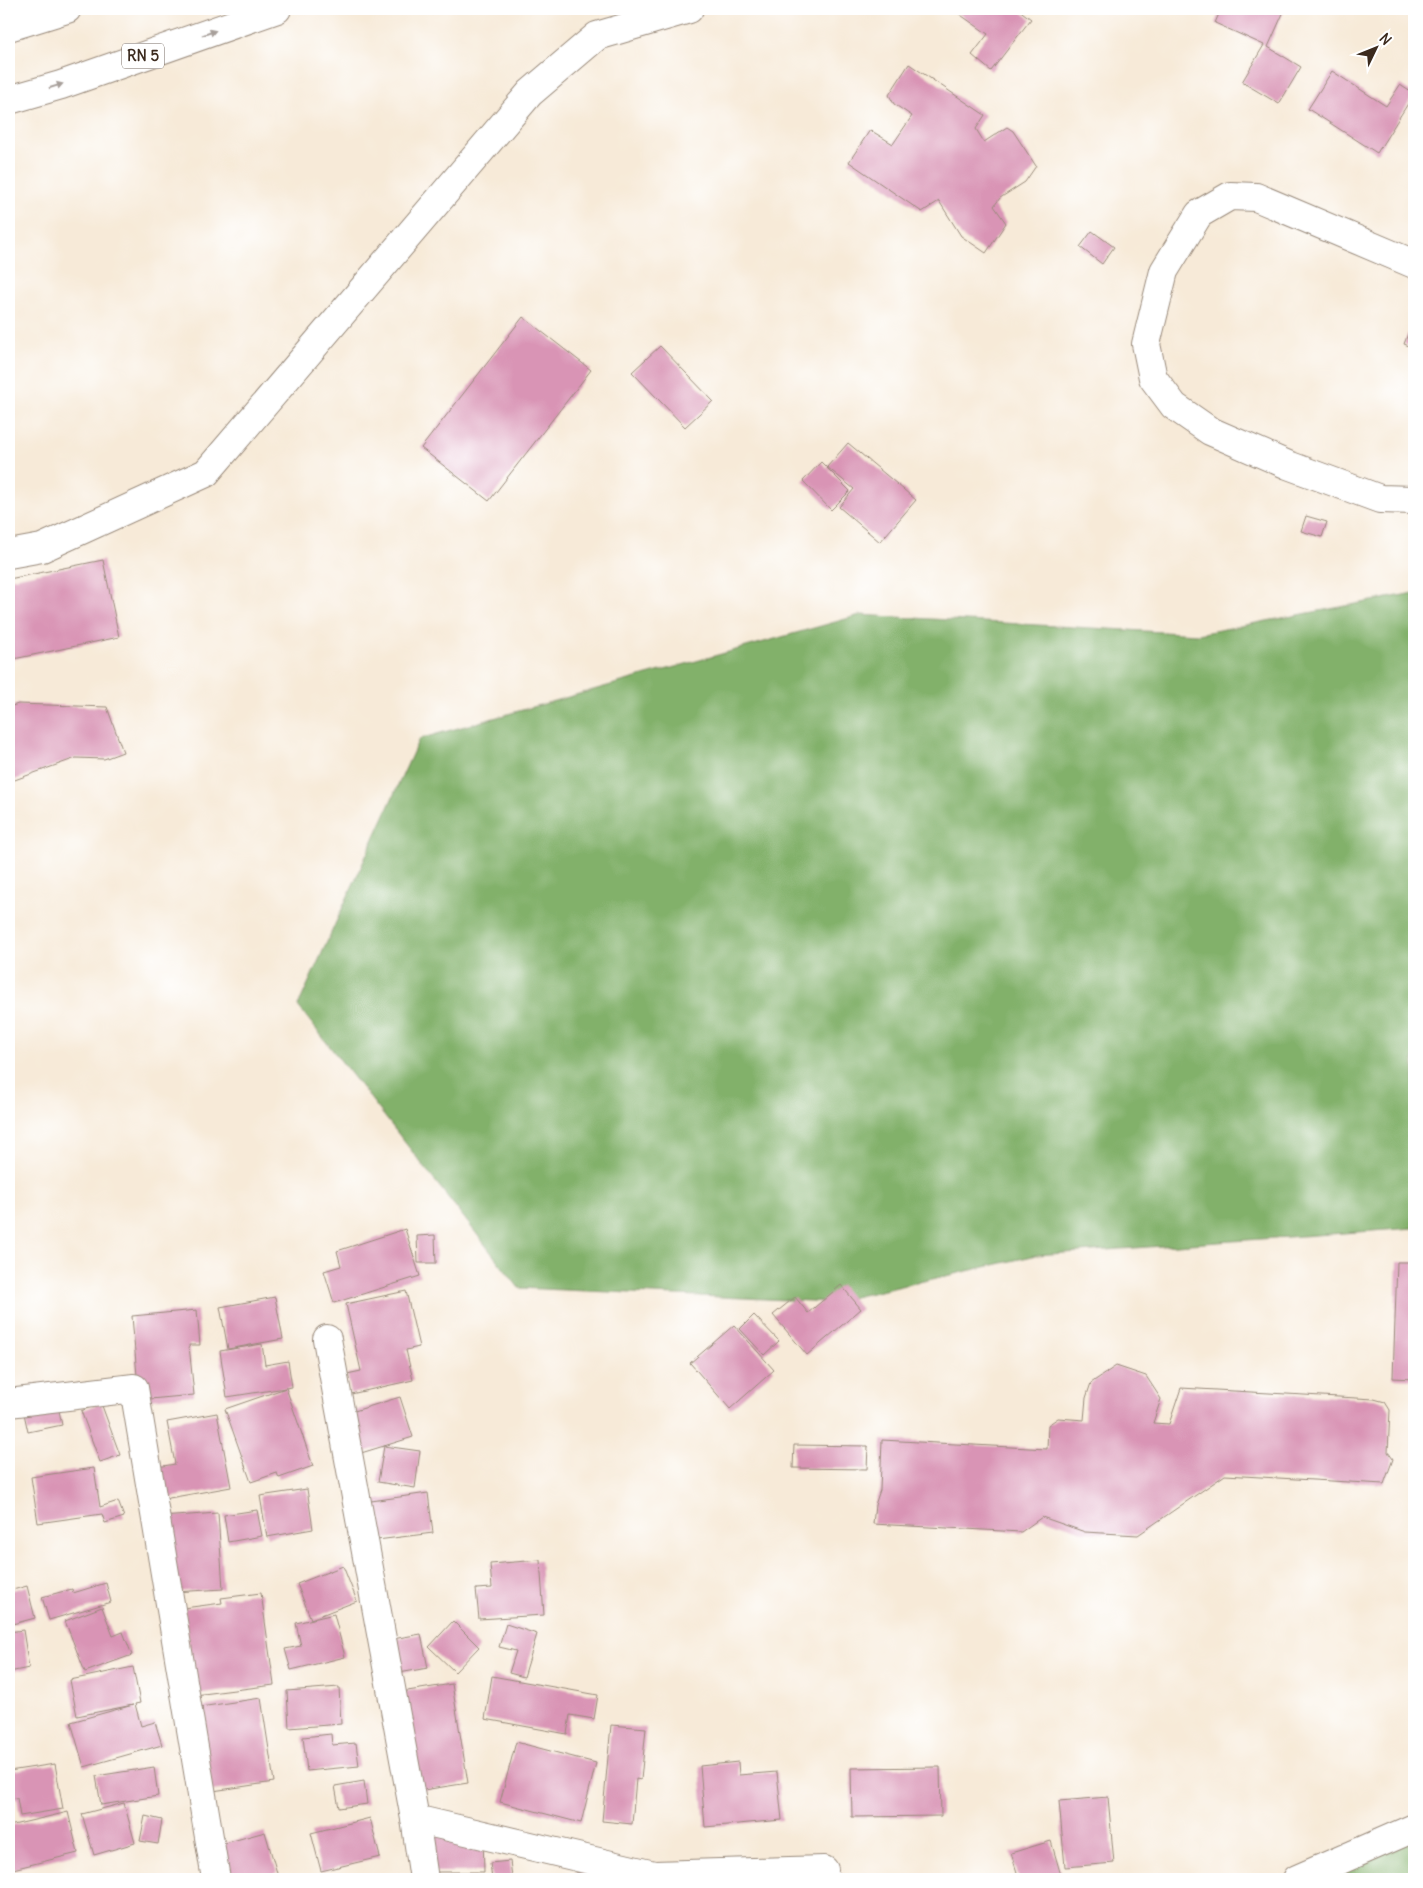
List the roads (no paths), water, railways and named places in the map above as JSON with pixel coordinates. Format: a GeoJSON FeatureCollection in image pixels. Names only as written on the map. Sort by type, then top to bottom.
{"type":"FeatureCollection","features":[{"type":"Feature","properties":{"kind":"main road"},"geometry":{"type":"LineString","coordinates":[[9,27],[66,9]]}},
{"type":"Feature","properties":{"kind":"main road","name":"RN 5"},"geometry":{"type":"LineString","coordinates":[[9,100],[61,84],[277,9]]}},
{"type":"Feature","properties":{"kind":"main road"},"geometry":{"type":"LineString","coordinates":[[9,554],[42,548],[206,473],[530,93],[597,36],[689,9]]}},
{"type":"Feature","properties":{"kind":"main road"},"geometry":{"type":"LineString","coordinates":[[1414,264],[1256,196],[1230,196],[1199,214],[1164,271],[1146,344],[1153,378],[1174,406],[1210,431],[1288,465],[1380,499],[1414,500]]}},
{"type":"Feature","properties":{"kind":"main road"},"geometry":{"type":"LineString","coordinates":[[327,1338],[415,1819],[424,1879]]}},
{"type":"Feature","properties":{"kind":"main road"},"geometry":{"type":"LineString","coordinates":[[9,1403],[134,1388],[216,1879]]}},
{"type":"Feature","properties":{"kind":"main road"},"geometry":{"type":"LineString","coordinates":[[415,1819],[654,1877],[824,1870]]}},
{"type":"Feature","properties":{"kind":"main road"},"geometry":{"type":"LineString","coordinates":[[1297,1879],[1414,1828]]}}]}
